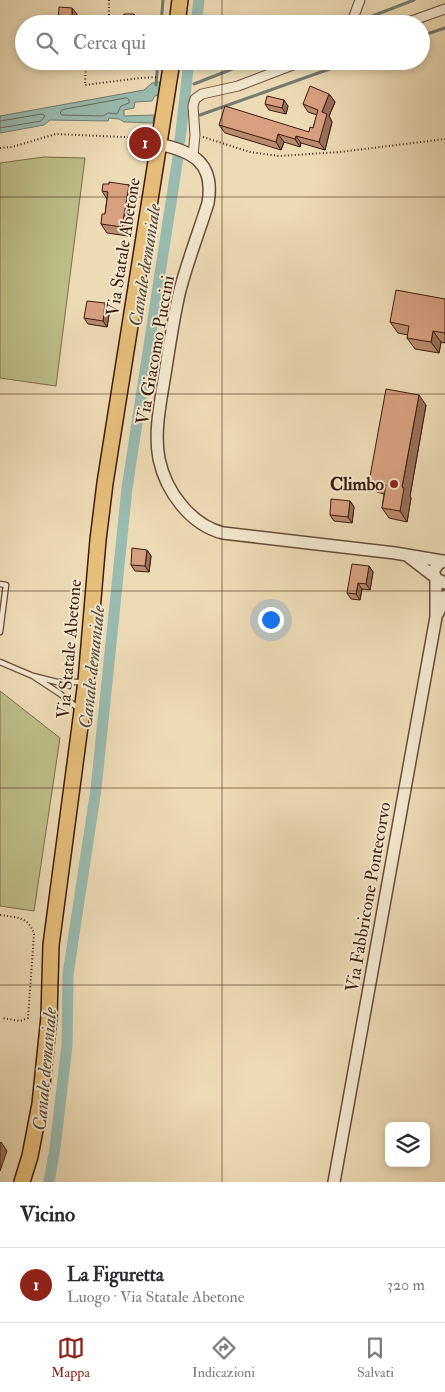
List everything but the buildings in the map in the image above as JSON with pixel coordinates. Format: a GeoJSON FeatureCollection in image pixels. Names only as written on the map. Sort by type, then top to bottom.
{"type":"FeatureCollection","features":[{"type":"Feature","properties":{"kind":"main road"},"geometry":{"type":"LineString","coordinates":[[178,15],[180,0]]}},
{"type":"Feature","properties":{"kind":"main road","name":"Via Statale Abetone"},"geometry":{"type":"LineString","coordinates":[[22,1182],[30,1156],[40,1104],[49,1017],[51,945],[83,712],[98,540],[105,483],[170,70]]}},
{"type":"Feature","properties":{"kind":"street"},"geometry":{"type":"LineString","coordinates":[[428,15],[445,9]]}},
{"type":"Feature","properties":{"kind":"street"},"geometry":{"type":"LineString","coordinates":[[161,139],[190,154],[195,135],[192,106],[199,95],[238,86],[280,70]]}},
{"type":"Feature","properties":{"kind":"street","name":"Via Giacomo Puccini"},"geometry":{"type":"LineString","coordinates":[[190,154],[202,163],[207,172],[210,190],[208,203],[179,296],[161,404],[158,453],[162,470],[169,485],[188,513],[218,532],[443,561]]}},
{"type":"Feature","properties":{"kind":"street"},"geometry":{"type":"LineString","coordinates":[[407,556],[438,580]]}},
{"type":"Feature","properties":{"kind":"street"},"geometry":{"type":"LineString","coordinates":[[438,580],[434,568],[443,561]]}},
{"type":"Feature","properties":{"kind":"street","name":"Via Fabbricone Pontecorvo"},"geometry":{"type":"LineString","coordinates":[[334,1182],[436,617],[438,580]]}},
{"type":"Feature","properties":{"kind":"street","name":"Via Fabbricone Pontecorvo"},"geometry":{"type":"LineString","coordinates":[[436,617],[445,596]]}},
{"type":"Feature","properties":{"kind":"lane"},"geometry":{"type":"LineString","coordinates":[[0,584],[6,585],[0,632]]}},
{"type":"Feature","properties":{"kind":"lane"},"geometry":{"type":"LineString","coordinates":[[0,662],[33,676],[57,682],[76,683],[86,681]]}},
{"type":"Feature","properties":{"kind":"lane"},"geometry":{"type":"LineString","coordinates":[[33,676],[60,693],[83,712]]}},
{"type":"Feature","properties":{"kind":"path"},"geometry":{"type":"LineString","coordinates":[[109,0],[110,15]]}},
{"type":"Feature","properties":{"kind":"path"},"geometry":{"type":"LineString","coordinates":[[86,70],[85,85],[140,78],[169,78]]}},
{"type":"Feature","properties":{"kind":"path"},"geometry":{"type":"LineString","coordinates":[[0,148],[12,147],[56,134],[161,139]]}},
{"type":"Feature","properties":{"kind":"path"},"geometry":{"type":"LineString","coordinates":[[195,135],[250,152],[279,156],[340,152],[445,139]]}},
{"type":"Feature","properties":{"kind":"path"},"geometry":{"type":"LineString","coordinates":[[0,915],[25,920],[31,925],[34,934],[28,1018],[20,1021],[2,1018]]}},
{"type":"Feature","properties":{"kind":"green space"},"geometry":{"type":"Polygon","coordinates":[[[44,157],[85,158],[56,386],[0,378],[0,163],[44,157]]]}},
{"type":"Feature","properties":{"kind":"green space"},"geometry":{"type":"Polygon","coordinates":[[[0,691],[60,738],[34,911],[0,906],[0,691]]]}},
{"type":"Feature","properties":{"kind":"water"},"geometry":{"type":"Polygon","coordinates":[[[160,82],[158,95],[152,101],[135,102],[134,108],[124,110],[124,116],[154,115],[153,123],[124,122],[119,119],[109,118],[108,121],[50,120],[44,125],[0,133],[0,116],[144,90],[152,83],[160,82]]]}},
{"type":"Feature","properties":{"kind":"waterway"},"geometry":{"type":"LineString","coordinates":[[162,15],[163,0]]}},
{"type":"Feature","properties":{"kind":"waterway","name":"Canale demaniale"},"geometry":{"type":"LineString","coordinates":[[197,15],[199,0]]}},
{"type":"Feature","properties":{"kind":"waterway"},"geometry":{"type":"LineString","coordinates":[[375,15],[414,0]]}},
{"type":"Feature","properties":{"kind":"waterway"},"geometry":{"type":"LineString","coordinates":[[430,33],[445,28]]}},
{"type":"Feature","properties":{"kind":"waterway"},"geometry":{"type":"LineString","coordinates":[[156,85],[157,70]]}},
{"type":"Feature","properties":{"kind":"waterway","name":"Canale demaniale"},"geometry":{"type":"LineString","coordinates":[[180,140],[188,70]]}},
{"type":"Feature","properties":{"kind":"waterway"},"geometry":{"type":"LineString","coordinates":[[194,84],[230,70]]}},
{"type":"Feature","properties":{"kind":"waterway"},"geometry":{"type":"LineString","coordinates":[[200,115],[327,70]]}},
{"type":"Feature","properties":{"kind":"waterway","name":"Canale demaniale"},"geometry":{"type":"LineString","coordinates":[[49,1182],[55,1148],[67,1045],[68,974],[96,789],[127,488],[178,157]]}},
{"type":"Feature","properties":{"kind":"place","name":"La Figuretta"},"geometry":{"type":"Point","coordinates":[145,143]}},
{"type":"Feature","properties":{"kind":"place","name":"Climbo"},"geometry":{"type":"Point","coordinates":[394,484]}}]}
